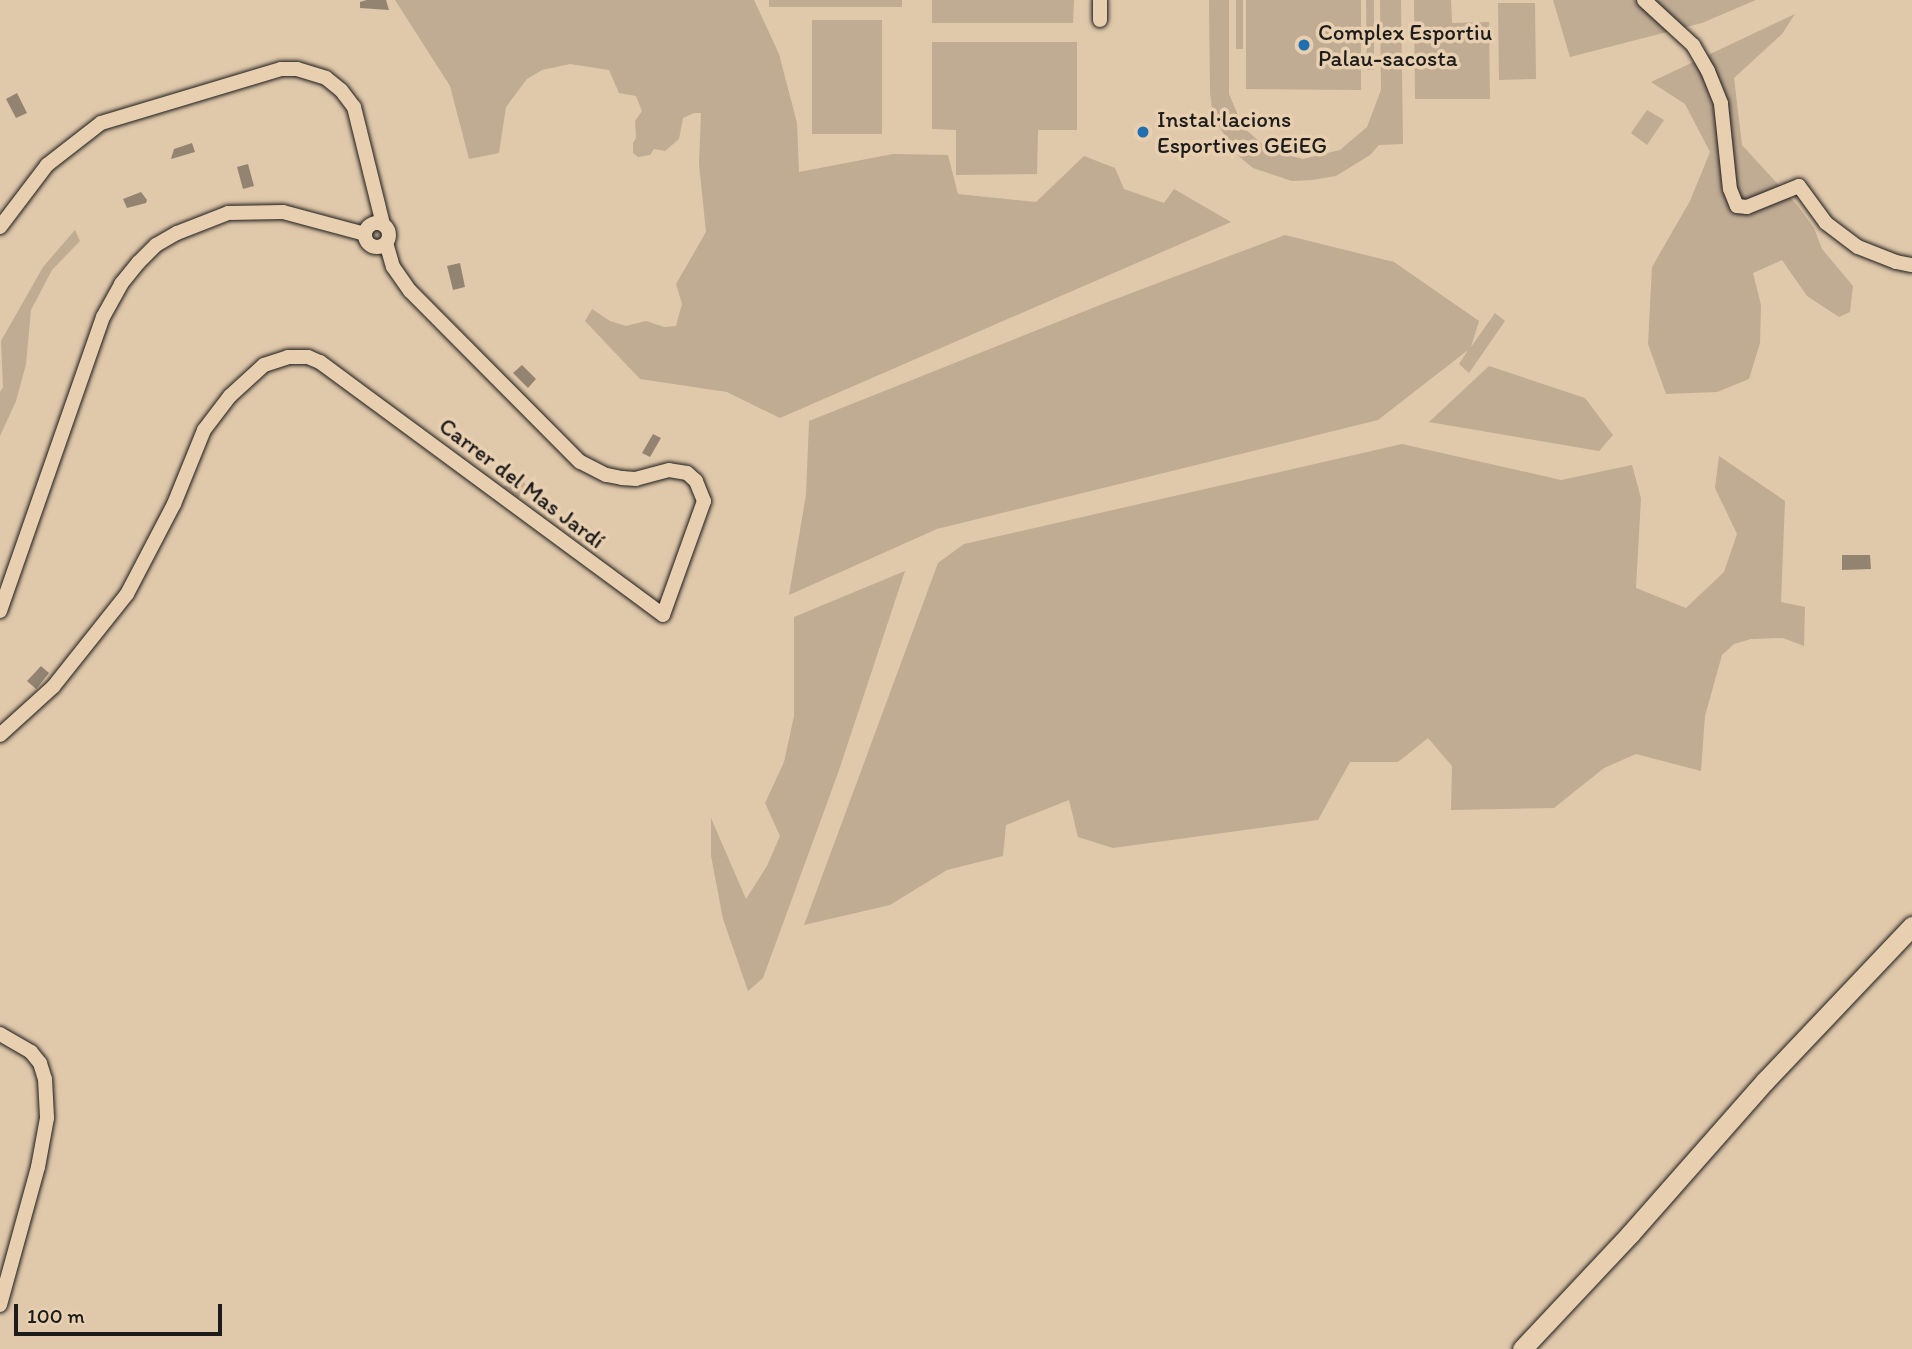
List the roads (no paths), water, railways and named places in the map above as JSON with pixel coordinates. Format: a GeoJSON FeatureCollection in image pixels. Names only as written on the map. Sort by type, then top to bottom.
{"type":"FeatureCollection","features":[{"type":"Feature","properties":{"kind":"highway"},"geometry":{"type":"LineString","coordinates":[[1522,1349],[1630,1234],[1765,1081],[1912,926]]}},
{"type":"Feature","properties":{"kind":"street"},"geometry":{"type":"LineString","coordinates":[[1100,0],[1100,20]]}},
{"type":"Feature","properties":{"kind":"street"},"geometry":{"type":"LineString","coordinates":[[1645,1],[1693,45],[1708,71],[1721,104],[1730,189],[1737,206],[1747,207],[1799,186],[1826,223],[1858,247],[1896,262],[1912,265]]}},
{"type":"Feature","properties":{"kind":"street"},"geometry":{"type":"LineString","coordinates":[[0,227],[47,165],[101,123],[281,69],[297,69],[326,78],[341,90],[354,107],[383,224],[390,235],[386,243],[373,246],[365,234],[283,212],[229,213],[177,233],[156,245],[121,284],[103,317],[0,611]]}},
{"type":"Feature","properties":{"kind":"street"},"geometry":{"type":"LineString","coordinates":[[365,234],[373,223],[383,224]]}},
{"type":"Feature","properties":{"kind":"street","name":"Carrer del Mas Jardí"},"geometry":{"type":"LineString","coordinates":[[0,735],[53,687],[127,594],[174,504],[204,430],[230,396],[264,365],[288,356],[309,357],[320,362],[663,615],[704,501],[696,481],[687,473],[669,470],[636,479],[622,478],[606,475],[580,462],[410,291],[393,267],[386,243]]}},
{"type":"Feature","properties":{"kind":"street"},"geometry":{"type":"LineString","coordinates":[[0,1305],[38,1167],[47,1118],[45,1079],[40,1063],[31,1052],[4,1035]]}},
{"type":"Feature","properties":{"kind":"place","name":"Complex Esportiu Palau-sacosta"},"geometry":{"type":"Point","coordinates":[1304,45]}},
{"type":"Feature","properties":{"kind":"place","name":"Instal·lacions Esportives GEiEG"},"geometry":{"type":"Point","coordinates":[1143,132]}}]}
